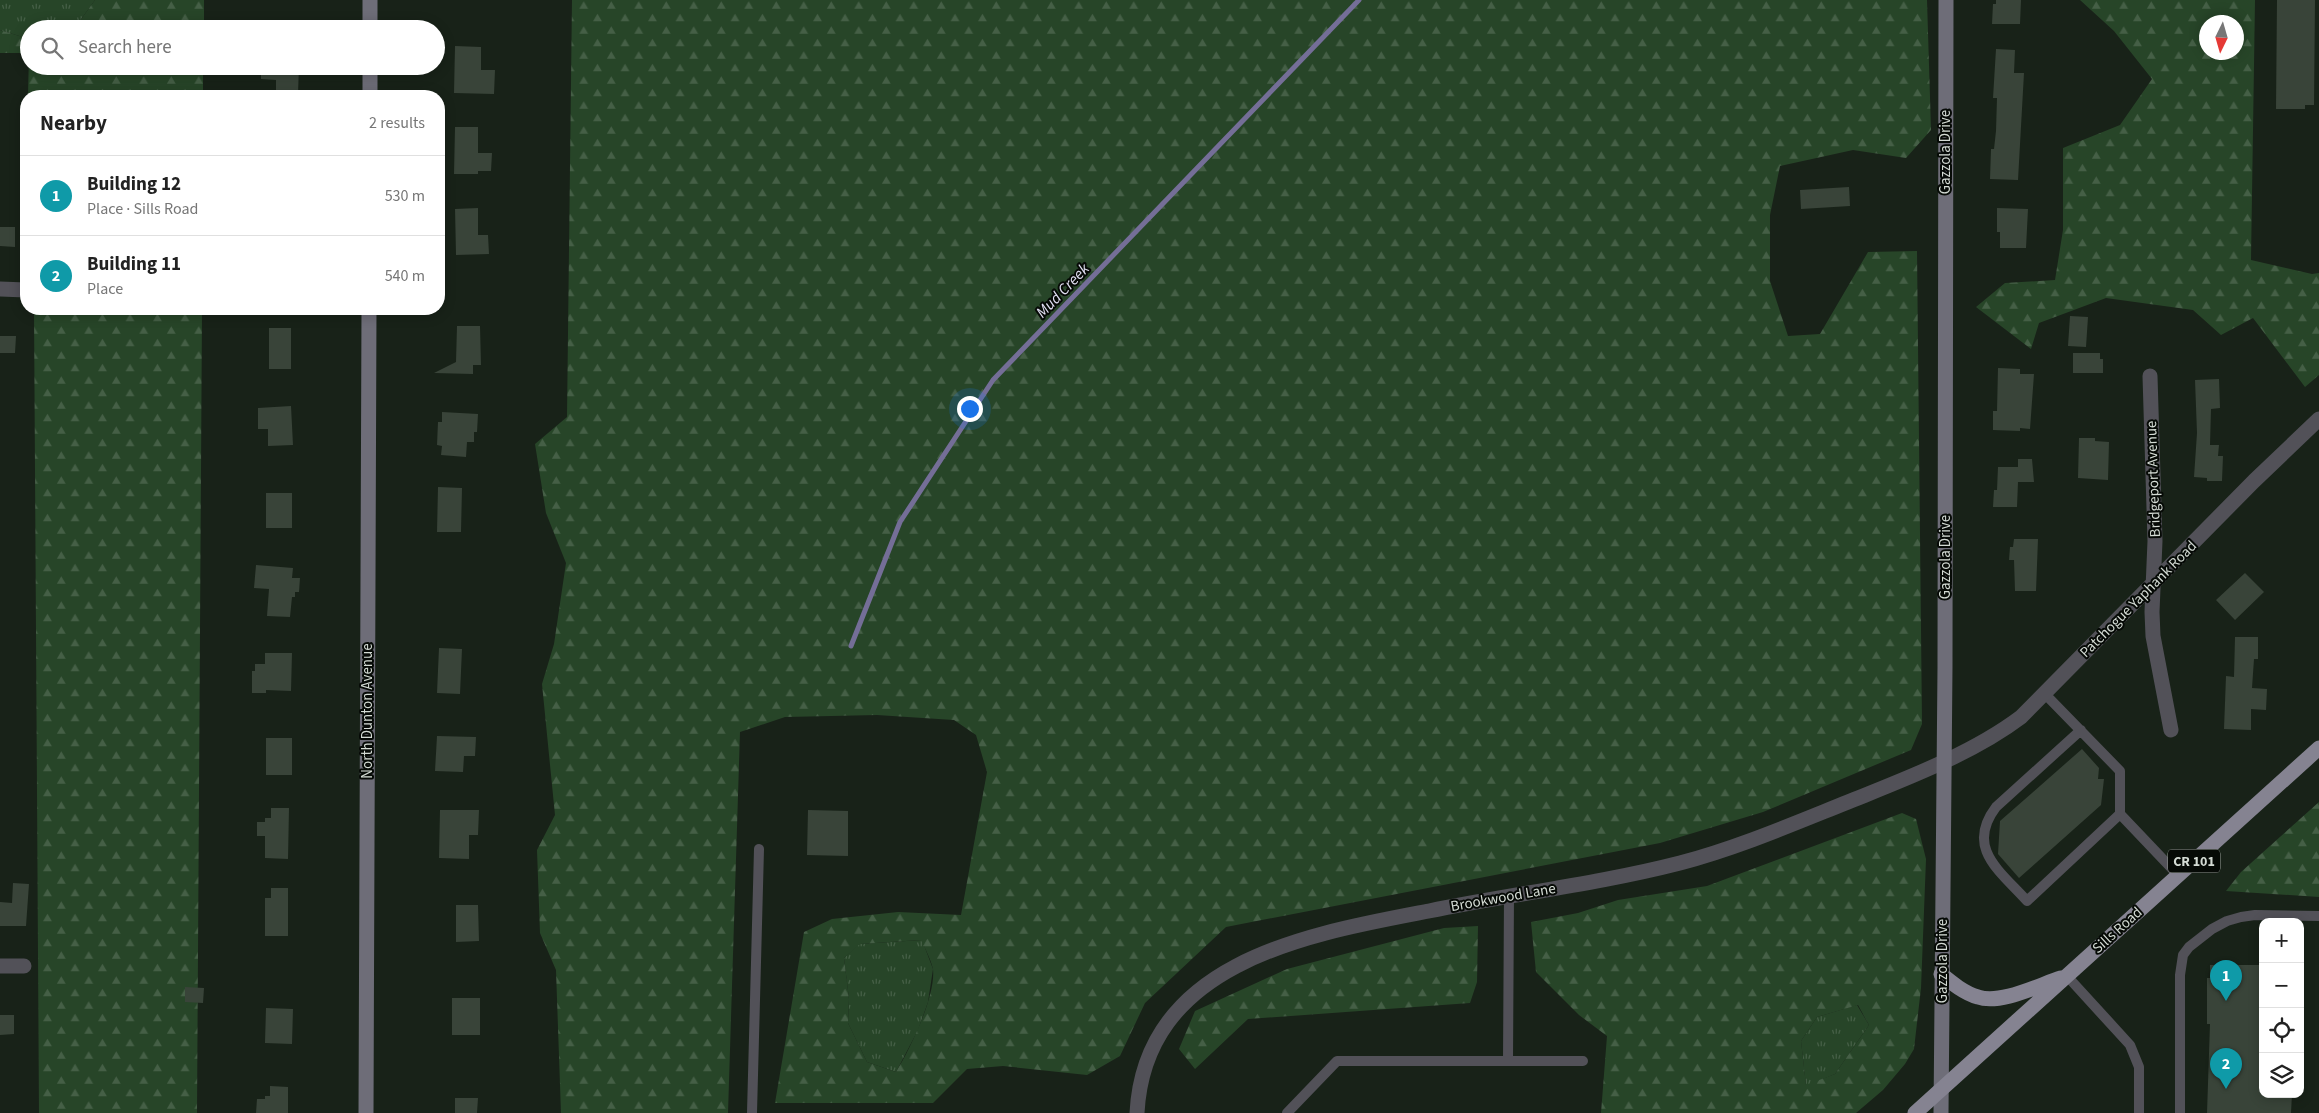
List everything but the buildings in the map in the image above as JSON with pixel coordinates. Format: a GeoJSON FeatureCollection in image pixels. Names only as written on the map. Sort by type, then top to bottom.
{"type":"FeatureCollection","features":[{"type":"Feature","properties":{"kind":"main road","name":"Sills Road"},"geometry":{"type":"LineString","coordinates":[[1915,1113],[2319,748]]}},
{"type":"Feature","properties":{"kind":"main road"},"geometry":{"type":"LineString","coordinates":[[1941,974],[1965,992],[1986,999],[2005,997],[2067,976]]}},
{"type":"Feature","properties":{"kind":"street"},"geometry":{"type":"LineString","coordinates":[[370,0],[370,20]]}},
{"type":"Feature","properties":{"kind":"street","name":"Gazzola Drive"},"geometry":{"type":"LineString","coordinates":[[1941,1113],[1946,0]]}},
{"type":"Feature","properties":{"kind":"street"},"geometry":{"type":"LineString","coordinates":[[370,75],[370,90]]}},
{"type":"Feature","properties":{"kind":"street"},"geometry":{"type":"LineString","coordinates":[[0,289],[20,290]]}},
{"type":"Feature","properties":{"kind":"street","name":"North Dunton Avenue"},"geometry":{"type":"LineString","coordinates":[[366,1113],[369,315]]}},
{"type":"Feature","properties":{"kind":"street","name":"Bridgeport Avenue"},"geometry":{"type":"LineString","coordinates":[[2150,376],[2155,541],[2153,636],[2171,730]]}},
{"type":"Feature","properties":{"kind":"street","name":"Patchogue Yaphank Road"},"geometry":{"type":"LineString","coordinates":[[1944,760],[1990,739],[2021,716],[2045,694],[2254,481],[2319,419]]}},
{"type":"Feature","properties":{"kind":"street","name":"Brookwood Lane"},"geometry":{"type":"LineString","coordinates":[[1137,1113],[1139,1089],[1145,1068],[1163,1028],[1177,1009],[1196,992],[1220,975],[1276,947],[1310,936],[1510,895],[1628,876],[1727,849],[1913,775],[1944,760]]}},
{"type":"Feature","properties":{"kind":"street"},"geometry":{"type":"LineString","coordinates":[[0,966],[24,966]]}},
{"type":"Feature","properties":{"kind":"lane"},"geometry":{"type":"LineString","coordinates":[[2045,694],[2120,771],[2120,814],[2178,875]]}},
{"type":"Feature","properties":{"kind":"lane"},"geometry":{"type":"LineString","coordinates":[[2081,730],[1991,814],[1987,820],[1984,834],[1987,856],[2026,901],[2120,814]]}},
{"type":"Feature","properties":{"kind":"lane"},"geometry":{"type":"LineString","coordinates":[[752,1113],[759,850]]}},
{"type":"Feature","properties":{"kind":"lane"},"geometry":{"type":"LineString","coordinates":[[1508,1061],[1510,895]]}},
{"type":"Feature","properties":{"kind":"lane"},"geometry":{"type":"LineString","coordinates":[[2180,1113],[2180,975],[2184,955],[2189,947],[2212,929],[2241,917],[2319,916]]}},
{"type":"Feature","properties":{"kind":"lane"},"geometry":{"type":"LineString","coordinates":[[2067,976],[2130,1045],[2138,1067],[2139,1113]]}},
{"type":"Feature","properties":{"kind":"lane"},"geometry":{"type":"LineString","coordinates":[[1286,1113],[1337,1061],[1583,1062]]}},
{"type":"Feature","properties":{"kind":"green space"},"geometry":{"type":"Polygon","coordinates":[[[0,0],[95,0],[81,20],[20,20],[20,36],[0,30],[0,0]]]}},
{"type":"Feature","properties":{"kind":"green space"},"geometry":{"type":"Polygon","coordinates":[[[95,0],[204,0],[204,20],[81,20],[95,0]]]}},
{"type":"Feature","properties":{"kind":"green space"},"geometry":{"type":"Polygon","coordinates":[[[572,0],[1927,0],[1931,130],[1906,158],[1853,150],[1780,166],[1770,215],[1770,281],[1788,336],[1820,334],[1868,252],[1917,251],[1922,724],[1911,750],[1763,812],[1660,843],[1226,927],[1145,1003],[1120,1056],[1087,1075],[1003,1066],[967,1069],[933,1103],[775,1103],[804,932],[832,919],[898,912],[961,915],[987,772],[976,735],[954,720],[877,715],[785,717],[740,732],[728,1113],[561,1113],[556,970],[540,933],[537,850],[555,815],[542,684],[554,644],[566,563],[546,513],[535,444],[567,417],[572,0]],[[921,940],[860,944],[844,958],[849,999],[848,1023],[867,1062],[896,1072],[921,1022],[933,980],[933,969],[921,940]]]}},
{"type":"Feature","properties":{"kind":"green space"},"geometry":{"type":"Polygon","coordinates":[[[2080,0],[2255,0],[2251,260],[2312,274],[2319,273],[2319,375],[2305,387],[2253,318],[2221,335],[2193,310],[2106,298],[2039,323],[2031,349],[1976,307],[2005,283],[2055,280],[2063,230],[2063,148],[2120,125],[2152,79],[2114,31],[2080,0]]]}},
{"type":"Feature","properties":{"kind":"green space"},"geometry":{"type":"Polygon","coordinates":[[[0,30],[20,36],[20,53],[0,53],[0,30]]]}},
{"type":"Feature","properties":{"kind":"green space"},"geometry":{"type":"Polygon","coordinates":[[[28,75],[203,75],[203,90],[28,90],[28,75]]]}},
{"type":"Feature","properties":{"kind":"green space"},"geometry":{"type":"Polygon","coordinates":[[[34,315],[202,315],[197,1113],[39,1113],[34,315]]]}},
{"type":"Feature","properties":{"kind":"green space"},"geometry":{"type":"Polygon","coordinates":[[[2319,802],[2319,897],[2226,891],[2241,872],[2319,802]]]}},
{"type":"Feature","properties":{"kind":"green space"},"geometry":{"type":"Polygon","coordinates":[[[1902,813],[1916,819],[1926,859],[1921,988],[1914,1049],[1905,1064],[1883,1090],[1856,1113],[1601,1113],[1607,1036],[1579,1015],[1536,972],[1531,922],[1578,913],[1618,900],[1707,886],[1902,813]],[[1858,1005],[1817,1017],[1801,1041],[1806,1085],[1835,1074],[1869,1025],[1858,1005]]]}},
{"type":"Feature","properties":{"kind":"green space"},"geometry":{"type":"Polygon","coordinates":[[[1478,926],[1477,982],[1470,1003],[1248,1019],[1195,1069],[1179,1049],[1195,1011],[1287,969],[1444,928],[1478,926]]]}},
{"type":"Feature","properties":{"kind":"green space"},"geometry":{"type":"Polygon","coordinates":[[[922,940],[933,969],[928,1002],[918,1030],[896,1072],[867,1062],[848,1023],[849,999],[844,958],[859,944],[922,940]]]}},
{"type":"Feature","properties":{"kind":"green space"},"geometry":{"type":"Polygon","coordinates":[[[1857,1005],[1869,1025],[1835,1074],[1806,1086],[1801,1041],[1817,1017],[1857,1005]]]}},
{"type":"Feature","properties":{"kind":"waterway","name":"Mud Creek"},"geometry":{"type":"LineString","coordinates":[[851,646],[900,522],[993,380],[1359,0]]}},
{"type":"Feature","properties":{"kind":"place","name":"Building 12"},"geometry":{"type":"Point","coordinates":[2226,1001]}},
{"type":"Feature","properties":{"kind":"place","name":"Building 11"},"geometry":{"type":"Point","coordinates":[2226,1089]}}]}
